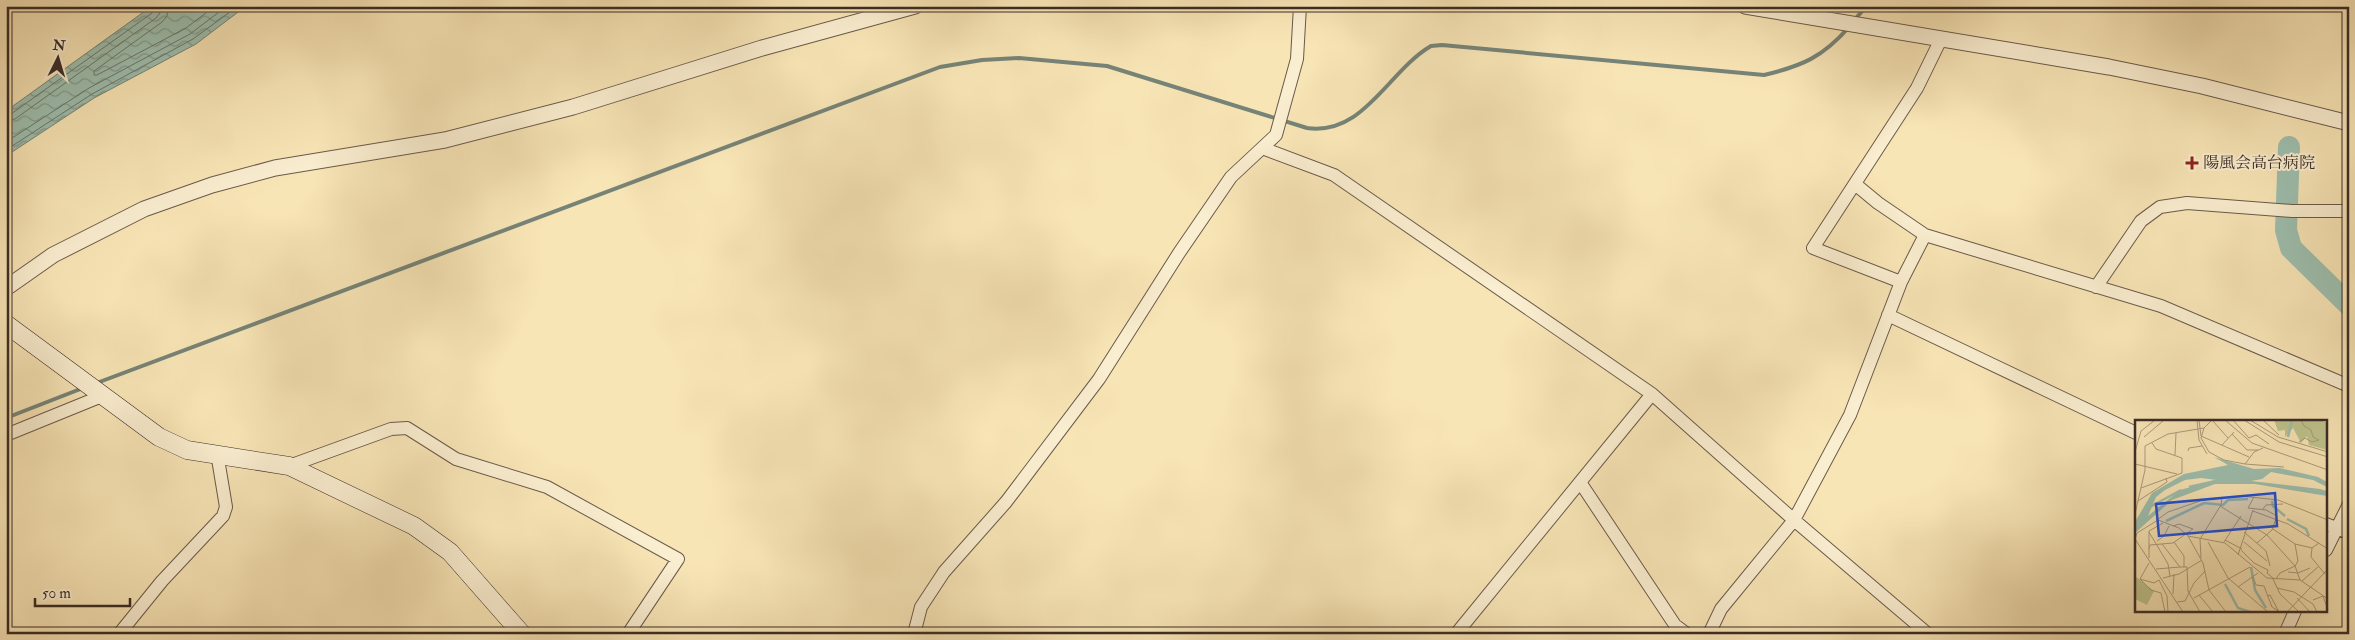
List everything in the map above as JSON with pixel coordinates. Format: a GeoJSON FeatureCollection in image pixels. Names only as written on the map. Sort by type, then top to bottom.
{"type":"FeatureCollection","features":[{"type":"Feature","properties":{"kind":"main road"},"geometry":{"type":"LineString","coordinates":[[6,324],[159,438],[187,450],[216,453],[289,466],[414,526],[450,552],[522,634]]}},
{"type":"Feature","properties":{"kind":"street"},"geometry":{"type":"LineString","coordinates":[[6,288],[53,256],[144,209],[212,185],[275,168],[445,140],[573,107],[762,48],[915,6]]}},
{"type":"Feature","properties":{"kind":"street"},"geometry":{"type":"LineString","coordinates":[[914,634],[921,607],[944,572],[1006,502],[1099,379],[1231,177],[1276,135],[1297,59],[1300,6]]}},
{"type":"Feature","properties":{"kind":"street"},"geometry":{"type":"LineString","coordinates":[[1746,6],[2109,67],[2202,86],[2349,123]]}},
{"type":"Feature","properties":{"kind":"street"},"geometry":{"type":"LineString","coordinates":[[1901,282],[1814,248],[1917,88],[1941,39]]}},
{"type":"Feature","properties":{"kind":"street"},"geometry":{"type":"LineString","coordinates":[[1262,148],[1334,175],[1652,394],[1794,520],[1928,634]]}},
{"type":"Feature","properties":{"kind":"street"},"geometry":{"type":"LineString","coordinates":[[1855,184],[1878,203],[1925,235],[2161,306],[2349,386]]}},
{"type":"Feature","properties":{"kind":"street"},"geometry":{"type":"LineString","coordinates":[[2096,287],[2141,221],[2160,207],[2187,204],[2292,211],[2349,211]]}},
{"type":"Feature","properties":{"kind":"street"},"geometry":{"type":"LineString","coordinates":[[1709,634],[1721,609],[1794,520],[1850,415],[1901,282],[1925,235]]}},
{"type":"Feature","properties":{"kind":"street"},"geometry":{"type":"LineString","coordinates":[[1888,315],[2135,433]]}},
{"type":"Feature","properties":{"kind":"street"},"geometry":{"type":"LineString","coordinates":[[1456,634],[1652,394]]}},
{"type":"Feature","properties":{"kind":"street"},"geometry":{"type":"LineString","coordinates":[[6,435],[102,396]]}},
{"type":"Feature","properties":{"kind":"street"},"geometry":{"type":"LineString","coordinates":[[289,466],[390,429],[407,428],[456,459],[547,486],[678,559],[628,634]]}},
{"type":"Feature","properties":{"kind":"street"},"geometry":{"type":"LineString","coordinates":[[118,634],[162,581],[223,516],[226,507],[216,453]]}},
{"type":"Feature","properties":{"kind":"street"},"geometry":{"type":"LineString","coordinates":[[1580,482],[1675,625],[1687,634]]}},
{"type":"Feature","properties":{"kind":"street"},"geometry":{"type":"LineString","coordinates":[[2328,546],[2349,504]]}},
{"type":"Feature","properties":{"kind":"street"},"geometry":{"type":"LineString","coordinates":[[2285,634],[2296,612]]}},
{"type":"Feature","properties":{"kind":"water"},"geometry":{"type":"Polygon","coordinates":[[[152,6],[246,6],[196,44],[94,98],[6,156],[6,111],[152,6]]]}},
{"type":"Feature","properties":{"kind":"waterway"},"geometry":{"type":"LineString","coordinates":[[1855,19],[1867,6]]}},
{"type":"Feature","properties":{"kind":"waterway"},"geometry":{"type":"LineString","coordinates":[[94,384],[940,67],[982,60],[1019,58],[1107,66],[1307,128],[1327,128],[1344,122],[1360,112],[1402,70],[1431,46],[1442,45],[1764,75],[1790,68],[1811,59],[1830,46],[1849,27]]}},
{"type":"Feature","properties":{"kind":"waterway"},"geometry":{"type":"LineString","coordinates":[[2289,147],[2286,230],[2291,248],[2349,305]]}},
{"type":"Feature","properties":{"kind":"waterway"},"geometry":{"type":"LineString","coordinates":[[6,418],[83,388]]}},
{"type":"Feature","properties":{"kind":"place","name":"陽風会高台病院"},"geometry":{"type":"Point","coordinates":[2192,163]}}]}
